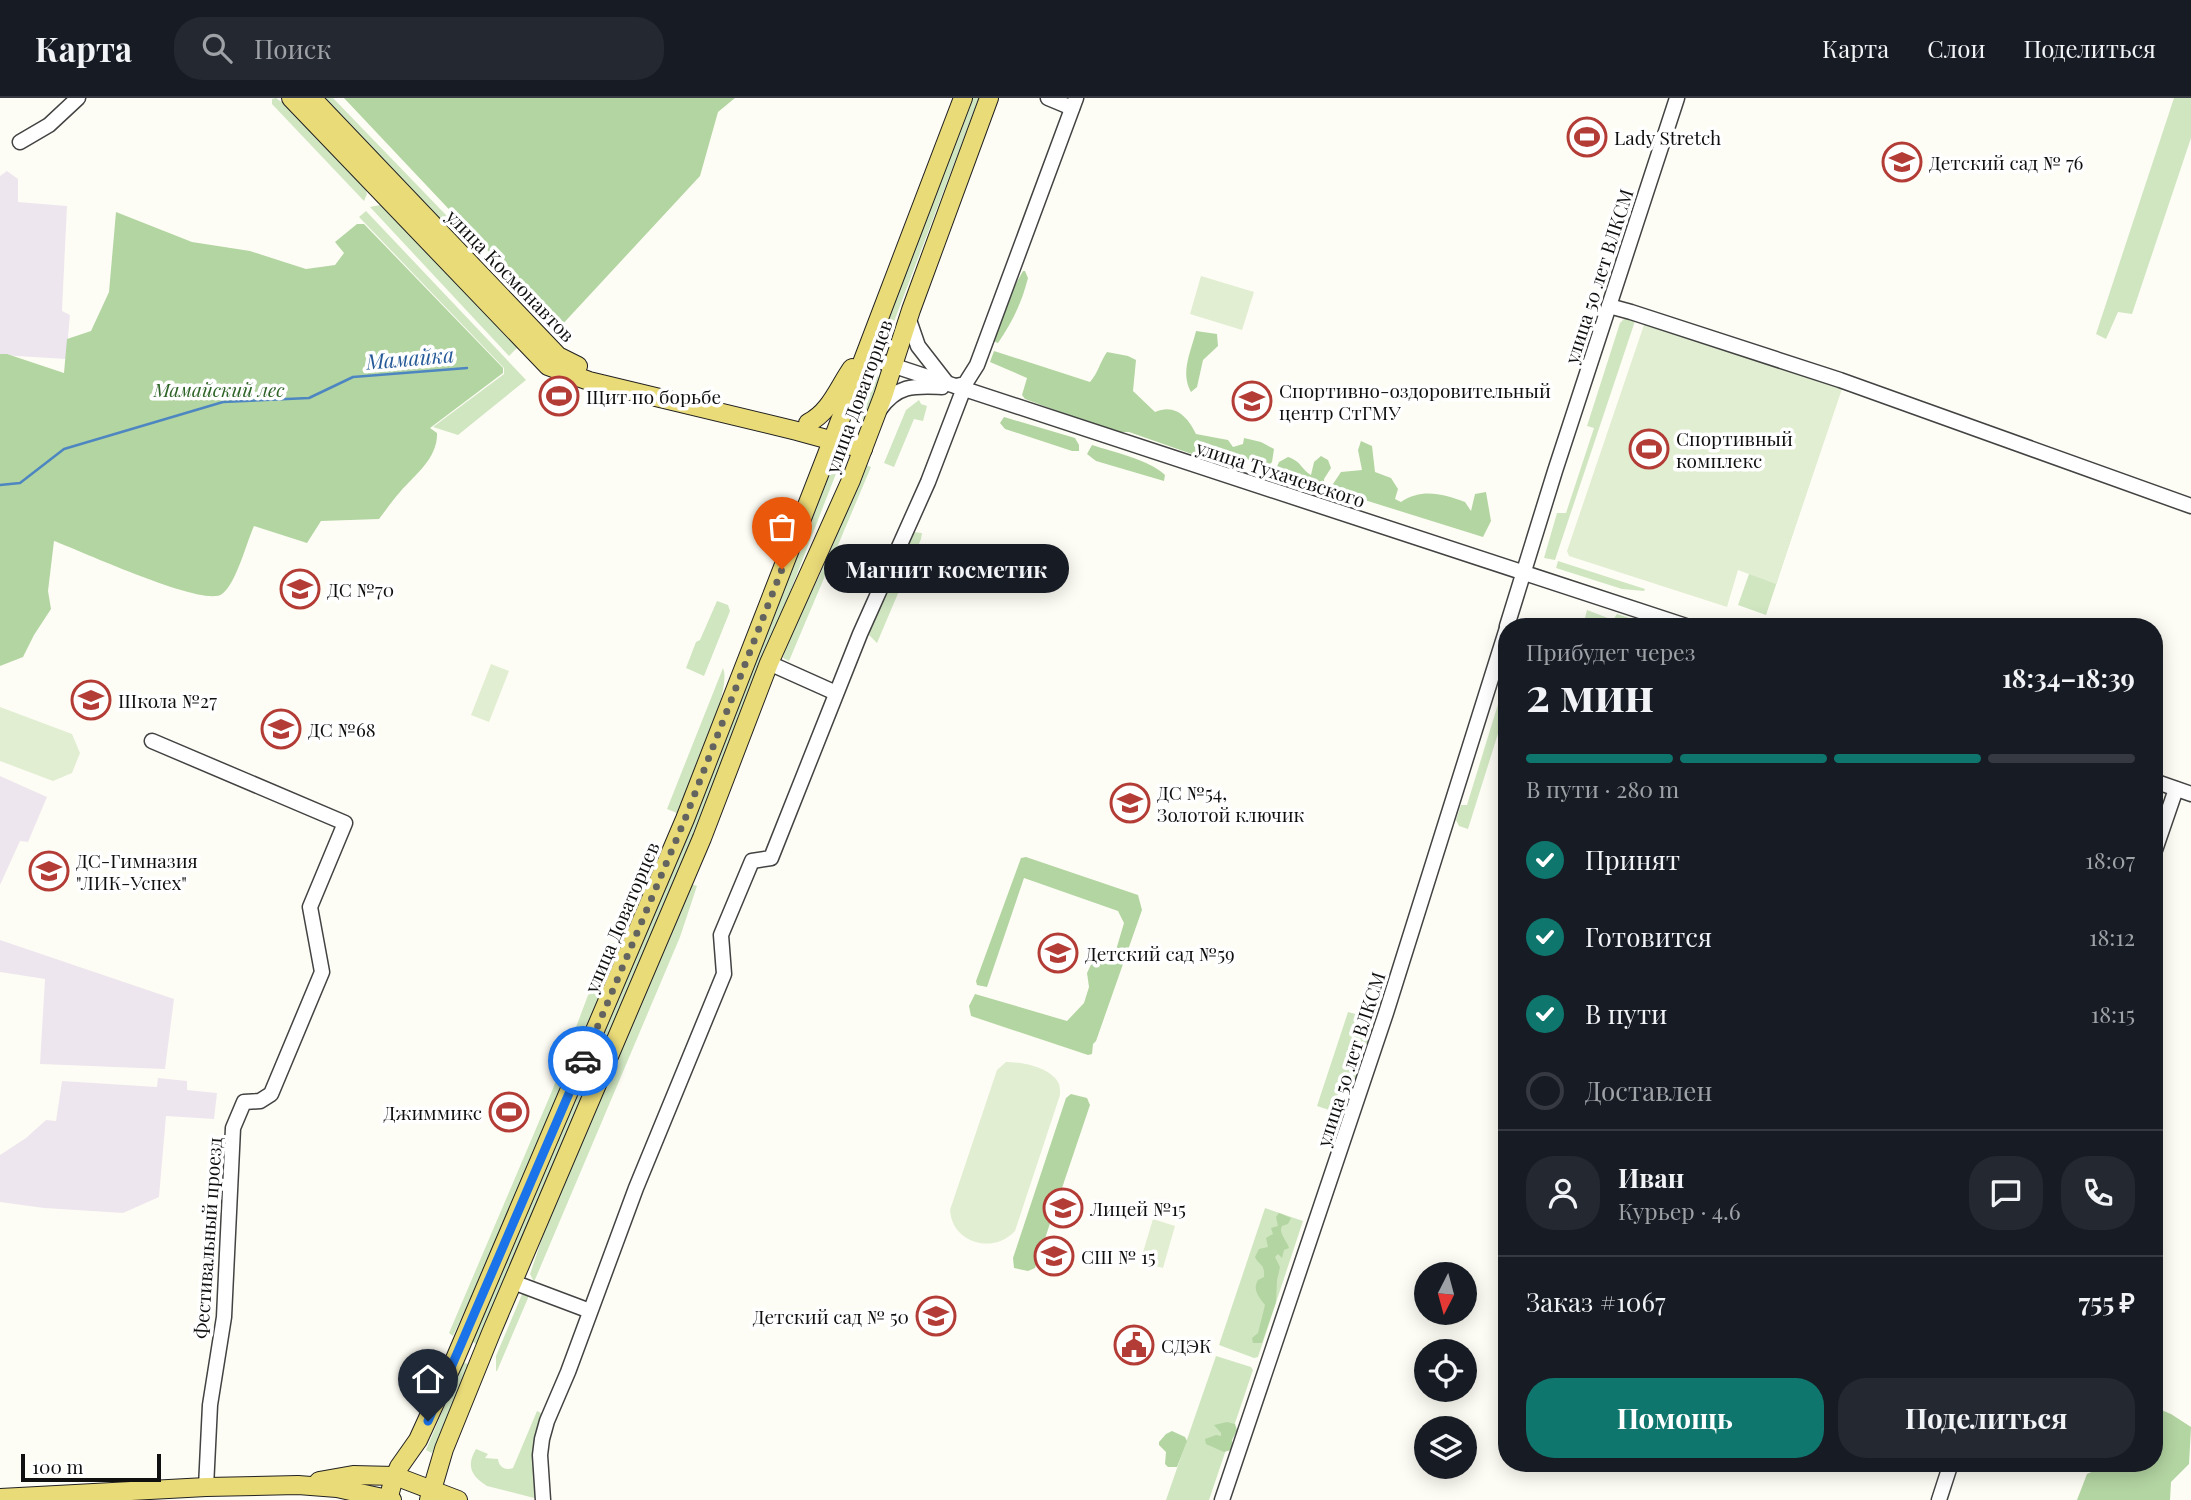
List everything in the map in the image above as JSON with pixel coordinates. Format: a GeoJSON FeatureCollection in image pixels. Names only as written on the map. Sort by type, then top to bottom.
{"type":"FeatureCollection","features":[{"type":"Feature","properties":{"kind":"main road","name":"улица Космонавтов"},"geometry":{"type":"LineString","coordinates":[[291,98],[548,366],[589,381],[806,428]]}},
{"type":"Feature","properties":{"kind":"main road","name":"улица Космонавтов"},"geometry":{"type":"LineString","coordinates":[[312,98],[558,356],[590,371],[806,428]]}},
{"type":"Feature","properties":{"kind":"main road","name":"улица Доваторцев"},"geometry":{"type":"LineString","coordinates":[[390,1500],[397,1471],[418,1440],[433,1408],[651,903],[824,463],[839,435],[864,356],[963,98]]}},
{"type":"Feature","properties":{"kind":"main road","name":"улица Доваторцев"},"geometry":{"type":"LineString","coordinates":[[429,1500],[444,1450],[513,1282],[698,849],[769,663],[865,444],[908,317],[989,98]]}},
{"type":"Feature","properties":{"kind":"main road"},"geometry":{"type":"LineString","coordinates":[[806,428],[826,410],[850,371],[864,356]]}},
{"type":"Feature","properties":{"kind":"main road"},"geometry":{"type":"LineString","coordinates":[[806,428],[865,444]]}},
{"type":"Feature","properties":{"kind":"main road"},"geometry":{"type":"LineString","coordinates":[[806,428],[819,447],[824,463]]}},
{"type":"Feature","properties":{"kind":"main road"},"geometry":{"type":"LineString","coordinates":[[298,1485],[353,1475],[397,1471],[458,1500]]}},
{"type":"Feature","properties":{"kind":"main road"},"geometry":{"type":"LineString","coordinates":[[0,1498],[298,1485],[337,1488],[390,1500]]}},
{"type":"Feature","properties":{"kind":"street"},"geometry":{"type":"LineString","coordinates":[[20,142],[49,125],[78,98]]}},
{"type":"Feature","properties":{"kind":"street"},"geometry":{"type":"LineString","coordinates":[[876,414],[884,403],[910,386],[965,384],[976,365],[1074,103],[1048,98]]}},
{"type":"Feature","properties":{"kind":"street","name":"улица 50 лет ВЛКСМ"},"geometry":{"type":"LineString","coordinates":[[1510,618],[1676,98]]}},
{"type":"Feature","properties":{"kind":"street"},"geometry":{"type":"LineString","coordinates":[[1609,306],[1840,380],[2191,506]]}},
{"type":"Feature","properties":{"kind":"street"},"geometry":{"type":"LineString","coordinates":[[908,317],[918,346],[956,385]]}},
{"type":"Feature","properties":{"kind":"street","name":"улица Тухачевского"},"geometry":{"type":"LineString","coordinates":[[864,356],[1661,618]]}},
{"type":"Feature","properties":{"kind":"street"},"geometry":{"type":"LineString","coordinates":[[543,1500],[540,1455],[547,1420],[636,1188],[724,974],[721,935],[752,861],[771,858],[860,634],[924,492],[956,385]]}},
{"type":"Feature","properties":{"kind":"street","name":"улица 50 лет ВЛКСМ"},"geometry":{"type":"LineString","coordinates":[[1222,1500],[1386,1013],[1498,656]]}},
{"type":"Feature","properties":{"kind":"street"},"geometry":{"type":"LineString","coordinates":[[769,663],[836,693]]}},
{"type":"Feature","properties":{"kind":"street","name":"Фестивальный проезд"},"geometry":{"type":"LineString","coordinates":[[152,741],[345,823],[310,907],[322,972],[271,1094],[260,1101],[244,1102],[233,1128],[224,1317],[210,1405],[206,1487]]}},
{"type":"Feature","properties":{"kind":"street"},"geometry":{"type":"LineString","coordinates":[[2163,784],[2191,793]]}},
{"type":"Feature","properties":{"kind":"street"},"geometry":{"type":"LineString","coordinates":[[2163,827],[2176,789]]}},
{"type":"Feature","properties":{"kind":"street"},"geometry":{"type":"LineString","coordinates":[[513,1282],[590,1311]]}},
{"type":"Feature","properties":{"kind":"street"},"geometry":{"type":"LineString","coordinates":[[1939,1500],[1948,1472]]}},
{"type":"Feature","properties":{"kind":"shaded area"},"geometry":{"type":"Polygon","coordinates":[[[7,171],[18,179],[18,202],[67,206],[62,311],[70,315],[66,359],[0,355],[0,176],[7,171]]]}},
{"type":"Feature","properties":{"kind":"shaded area"},"geometry":{"type":"Polygon","coordinates":[[[0,776],[47,797],[28,842],[20,841],[0,885],[0,776]]]}},
{"type":"Feature","properties":{"kind":"shaded area"},"geometry":{"type":"Polygon","coordinates":[[[0,940],[174,999],[165,1069],[40,1064],[45,979],[0,972],[0,940]]]}},
{"type":"Feature","properties":{"kind":"shaded area"},"geometry":{"type":"Polygon","coordinates":[[[158,1078],[187,1081],[187,1090],[217,1093],[214,1119],[166,1116],[159,1197],[123,1213],[0,1202],[0,1155],[26,1138],[46,1120],[56,1121],[62,1081],[157,1087],[158,1078]]]}},
{"type":"Feature","properties":{"kind":"green space"},"geometry":{"type":"Polygon","coordinates":[[[276,98],[296,113],[364,185],[367,194],[364,201],[272,104],[272,99],[276,98]]]}},
{"type":"Feature","properties":{"kind":"green space"},"geometry":{"type":"Polygon","coordinates":[[[320,98],[333,98],[474,244],[476,250],[472,254],[320,98]]]}},
{"type":"Feature","properties":{"kind":"green space"},"geometry":{"type":"Polygon","coordinates":[[[344,98],[735,98],[718,112],[700,176],[560,327],[344,98]]]}},
{"type":"Feature","properties":{"kind":"green space"},"geometry":{"type":"Polygon","coordinates":[[[971,98],[979,98],[887,340],[880,339],[971,98]]]}},
{"type":"Feature","properties":{"kind":"green space"},"geometry":{"type":"Polygon","coordinates":[[[2174,98],[2191,98],[2191,138],[2132,314],[2118,312],[2106,339],[2096,334],[2174,98]]]}},
{"type":"Feature","properties":{"kind":"green space"},"geometry":{"type":"Polygon","coordinates":[[[380,205],[518,347],[509,356],[370,207],[380,205]]]}},
{"type":"Feature","properties":{"kind":"green space"},"geometry":{"type":"Polygon","coordinates":[[[366,211],[526,380],[458,435],[433,427],[504,374],[504,368],[359,217],[366,211]]]}},
{"type":"Feature","properties":{"kind":"green space","name":"Мамайский лес"},"geometry":{"type":"Polygon","coordinates":[[[116,212],[192,242],[250,251],[306,269],[335,265],[344,253],[335,242],[357,224],[364,224],[503,368],[503,373],[430,428],[437,433],[430,458],[379,519],[321,521],[307,543],[254,526],[232,582],[222,594],[211,596],[168,586],[54,541],[48,591],[51,609],[23,657],[0,666],[0,354],[64,373],[67,339],[91,331],[109,292],[116,212]]]}},
{"type":"Feature","properties":{"kind":"green space"},"geometry":{"type":"Polygon","coordinates":[[[1023,271],[1028,278],[1023,295],[998,343],[993,341],[1010,294],[1023,271]]]}},
{"type":"Feature","properties":{"kind":"green space"},"geometry":{"type":"Polygon","coordinates":[[[1201,276],[1254,292],[1242,330],[1190,314],[1201,276]]]}},
{"type":"Feature","properties":{"kind":"green space"},"geometry":{"type":"Polygon","coordinates":[[[1636,318],[1555,560],[1544,558],[1557,513],[1566,513],[1594,428],[1587,426],[1620,323],[1624,319],[1636,318]]]}},
{"type":"Feature","properties":{"kind":"green space"},"geometry":{"type":"Polygon","coordinates":[[[1646,319],[1843,386],[1776,584],[1738,570],[1727,607],[1569,556],[1567,551],[1646,319]]]}},
{"type":"Feature","properties":{"kind":"green space"},"geometry":{"type":"Polygon","coordinates":[[[1196,331],[1217,334],[1218,346],[1203,360],[1197,387],[1191,392],[1186,369],[1196,331]]]}},
{"type":"Feature","properties":{"kind":"green space"},"geometry":{"type":"Polygon","coordinates":[[[994,351],[1090,382],[1107,352],[1128,356],[1136,360],[1133,391],[1155,412],[1169,409],[1180,413],[1196,434],[1228,440],[1233,447],[1243,444],[1244,438],[1261,442],[1274,449],[1272,462],[1267,467],[1241,457],[1231,461],[1209,460],[1129,432],[1114,432],[1025,399],[1022,395],[1027,378],[990,362],[994,351]]]}},
{"type":"Feature","properties":{"kind":"green space"},"geometry":{"type":"Polygon","coordinates":[[[869,372],[878,375],[879,380],[865,417],[860,421],[855,420],[851,415],[869,372]]]}},
{"type":"Feature","properties":{"kind":"green space"},"geometry":{"type":"Polygon","coordinates":[[[919,400],[927,406],[923,421],[914,419],[894,467],[884,463],[906,410],[919,400]]]}},
{"type":"Feature","properties":{"kind":"green space"},"geometry":{"type":"Polygon","coordinates":[[[1004,417],[1075,438],[1079,451],[1005,429],[1000,423],[1004,417]]]}},
{"type":"Feature","properties":{"kind":"green space"},"geometry":{"type":"Polygon","coordinates":[[[1361,441],[1372,446],[1375,472],[1391,478],[1398,489],[1395,499],[1401,502],[1417,495],[1433,494],[1465,502],[1471,511],[1475,494],[1486,492],[1491,521],[1483,537],[1339,492],[1333,484],[1341,472],[1362,470],[1358,450],[1361,441]]]}},
{"type":"Feature","properties":{"kind":"green space"},"geometry":{"type":"Polygon","coordinates":[[[1092,445],[1150,465],[1165,475],[1164,481],[1096,461],[1087,454],[1092,445]]]}},
{"type":"Feature","properties":{"kind":"green space"},"geometry":{"type":"Polygon","coordinates":[[[837,450],[844,453],[699,826],[477,1345],[472,1341],[837,450]]]}},
{"type":"Feature","properties":{"kind":"green space"},"geometry":{"type":"Polygon","coordinates":[[[1321,456],[1328,460],[1331,468],[1324,483],[1313,483],[1276,469],[1279,462],[1288,457],[1311,475],[1314,462],[1321,456]]]}},
{"type":"Feature","properties":{"kind":"green space"},"geometry":{"type":"Polygon","coordinates":[[[866,465],[871,467],[789,661],[783,658],[784,653],[866,465]]]}},
{"type":"Feature","properties":{"kind":"green space"},"geometry":{"type":"Polygon","coordinates":[[[1813,473],[1766,615],[1738,605],[1749,574],[1813,473]]]}},
{"type":"Feature","properties":{"kind":"green space"},"geometry":{"type":"Polygon","coordinates":[[[913,532],[922,533],[921,539],[877,643],[869,635],[873,621],[913,532]]]}},
{"type":"Feature","properties":{"kind":"green space"},"geometry":{"type":"Polygon","coordinates":[[[1558,561],[1645,589],[1622,589],[1556,568],[1558,561]]]}},
{"type":"Feature","properties":{"kind":"green space"},"geometry":{"type":"Polygon","coordinates":[[[717,601],[728,605],[730,611],[704,676],[686,668],[717,601]]]}},
{"type":"Feature","properties":{"kind":"green space"},"geometry":{"type":"Polygon","coordinates":[[[1587,610],[1608,618],[1585,618],[1587,610]]]}},
{"type":"Feature","properties":{"kind":"green space"},"geometry":{"type":"Polygon","coordinates":[[[491,664],[509,671],[489,722],[471,715],[491,664]]]}},
{"type":"Feature","properties":{"kind":"green space"},"geometry":{"type":"Polygon","coordinates":[[[723,668],[722,696],[716,717],[677,813],[667,809],[723,668]]]}},
{"type":"Feature","properties":{"kind":"green space"},"geometry":{"type":"Polygon","coordinates":[[[1498,704],[1498,734],[1468,829],[1459,826],[1456,820],[1461,805],[1467,805],[1498,704]]]}},
{"type":"Feature","properties":{"kind":"green space"},"geometry":{"type":"Polygon","coordinates":[[[0,707],[72,734],[80,753],[72,773],[53,781],[0,761],[0,707]]]}},
{"type":"Feature","properties":{"kind":"green space"},"geometry":{"type":"Polygon","coordinates":[[[1026,857],[1138,895],[1142,910],[1093,1044],[1092,1054],[1088,1055],[971,1016],[969,1006],[975,994],[1067,1021],[1084,1003],[1089,987],[1087,973],[1098,950],[1116,950],[1124,923],[1118,911],[1024,878],[987,987],[977,985],[976,981],[1021,858],[1026,857]]]}},
{"type":"Feature","properties":{"kind":"green space"},"geometry":{"type":"Polygon","coordinates":[[[691,884],[697,886],[680,937],[534,1282],[530,1274],[550,1215],[691,884]]]}},
{"type":"Feature","properties":{"kind":"green space"},"geometry":{"type":"Polygon","coordinates":[[[608,942],[616,944],[614,964],[493,1250],[453,1336],[449,1333],[552,1091],[608,942]]]}},
{"type":"Feature","properties":{"kind":"green space"},"geometry":{"type":"Polygon","coordinates":[[[1348,1012],[1378,1020],[1357,1079],[1341,1085],[1332,1111],[1317,1106],[1348,1012]]]}},
{"type":"Feature","properties":{"kind":"green space"},"geometry":{"type":"Polygon","coordinates":[[[1006,1062],[1028,1064],[1050,1073],[1059,1084],[1060,1095],[1015,1231],[1006,1238],[985,1244],[975,1242],[958,1231],[950,1210],[997,1070],[1006,1062]]]}},
{"type":"Feature","properties":{"kind":"green space"},"geometry":{"type":"Polygon","coordinates":[[[1071,1094],[1087,1098],[1090,1105],[1035,1268],[1028,1271],[1014,1268],[1013,1258],[1066,1098],[1071,1094]]]}},
{"type":"Feature","properties":{"kind":"green space"},"geometry":{"type":"Polygon","coordinates":[[[1265,1208],[1303,1221],[1258,1357],[1254,1358],[1219,1345],[1265,1208]]]}},
{"type":"Feature","properties":{"kind":"green space"},"geometry":{"type":"Polygon","coordinates":[[[1279,1213],[1291,1218],[1281,1229],[1289,1248],[1284,1250],[1282,1258],[1278,1254],[1275,1257],[1280,1267],[1276,1302],[1262,1343],[1253,1343],[1252,1338],[1258,1333],[1265,1305],[1256,1287],[1258,1280],[1264,1277],[1264,1269],[1255,1257],[1259,1249],[1268,1247],[1266,1238],[1273,1234],[1271,1228],[1278,1226],[1276,1217],[1279,1213]]]}},
{"type":"Feature","properties":{"kind":"green space"},"geometry":{"type":"Polygon","coordinates":[[[1153,1219],[1175,1226],[1163,1268],[1140,1262],[1153,1219]]]}},
{"type":"Feature","properties":{"kind":"green space"},"geometry":{"type":"Polygon","coordinates":[[[531,1291],[496,1371],[496,1356],[523,1292],[531,1291]]]}},
{"type":"Feature","properties":{"kind":"green space"},"geometry":{"type":"Polygon","coordinates":[[[1216,1356],[1253,1370],[1209,1500],[1166,1500],[1216,1356]]]}},
{"type":"Feature","properties":{"kind":"green space"},"geometry":{"type":"Polygon","coordinates":[[[463,1362],[470,1365],[432,1453],[426,1450],[463,1362]]]}},
{"type":"Feature","properties":{"kind":"green space"},"geometry":{"type":"Polygon","coordinates":[[[537,1411],[543,1414],[538,1499],[487,1486],[472,1470],[471,1461],[476,1449],[488,1454],[485,1458],[498,1459],[503,1468],[513,1468],[537,1411]]]}},
{"type":"Feature","properties":{"kind":"green space"},"geometry":{"type":"Polygon","coordinates":[[[2163,1411],[2191,1427],[2189,1464],[2171,1482],[2170,1500],[2077,1500],[2087,1474],[2163,1472],[2163,1411]]]}},
{"type":"Feature","properties":{"kind":"green space"},"geometry":{"type":"Polygon","coordinates":[[[1227,1422],[1235,1424],[1237,1430],[1231,1450],[1224,1452],[1206,1444],[1205,1439],[1221,1436],[1214,1425],[1227,1422]]]}},
{"type":"Feature","properties":{"kind":"green space"},"geometry":{"type":"Polygon","coordinates":[[[1172,1431],[1185,1437],[1187,1441],[1177,1467],[1168,1467],[1165,1464],[1166,1452],[1159,1445],[1166,1434],[1172,1431]]]}},
{"type":"Feature","properties":{"kind":"waterway","name":"Мамайка"},"geometry":{"type":"LineString","coordinates":[[0,485],[20,483],[64,449],[223,402],[309,398],[353,377],[467,368]]}},
{"type":"Feature","properties":{"kind":"way so far"},"geometry":{"type":"LineString","coordinates":[[583,1061],[685,819],[782,569]]}},
{"type":"Feature","properties":{"kind":"place","name":"Lady Stretch"},"geometry":{"type":"Point","coordinates":[1587,137]}},
{"type":"Feature","properties":{"kind":"place","name":"Детский сад № 76"},"geometry":{"type":"Point","coordinates":[1902,162]}},
{"type":"Feature","properties":{"kind":"place","name":"Щит по борьбе"},"geometry":{"type":"Point","coordinates":[559,396]}},
{"type":"Feature","properties":{"kind":"place","name":"Спортивно-оздоровительный центр СтГМУ"},"geometry":{"type":"Point","coordinates":[1252,401]}},
{"type":"Feature","properties":{"kind":"place","name":"Спортивный комплекс"},"geometry":{"type":"Point","coordinates":[1649,449]}},
{"type":"Feature","properties":{"kind":"place","name":"Магнит косметик"},"geometry":{"type":"Point","coordinates":[782,569]}},
{"type":"Feature","properties":{"kind":"place","name":"ДС №70"},"geometry":{"type":"Point","coordinates":[300,589]}},
{"type":"Feature","properties":{"kind":"place","name":"Школа №27"},"geometry":{"type":"Point","coordinates":[91,700]}},
{"type":"Feature","properties":{"kind":"place","name":"ДС №68"},"geometry":{"type":"Point","coordinates":[281,729]}},
{"type":"Feature","properties":{"kind":"place","name":"ДС №54, Золотой ключик"},"geometry":{"type":"Point","coordinates":[1130,803]}},
{"type":"Feature","properties":{"kind":"place","name":"ДС-Гимназия \"ЛИК-Успех\""},"geometry":{"type":"Point","coordinates":[49,871]}},
{"type":"Feature","properties":{"kind":"place","name":"Детский сад №59"},"geometry":{"type":"Point","coordinates":[1058,953]}},
{"type":"Feature","properties":{"kind":"place","name":"Джиммикс"},"geometry":{"type":"Point","coordinates":[509,1112]}},
{"type":"Feature","properties":{"kind":"place","name":"Лицей №15"},"geometry":{"type":"Point","coordinates":[1063,1208]}},
{"type":"Feature","properties":{"kind":"place","name":"СШ № 15"},"geometry":{"type":"Point","coordinates":[1054,1256]}},
{"type":"Feature","properties":{"kind":"place","name":"Детский сад № 50"},"geometry":{"type":"Point","coordinates":[936,1316]}},
{"type":"Feature","properties":{"kind":"place","name":"СДЭК"},"geometry":{"type":"Point","coordinates":[1134,1345]}},
{"type":"Feature","properties":{"kind":"route"},"geometry":{"type":"LineString","coordinates":[[428,1421],[583,1061]]}}]}
